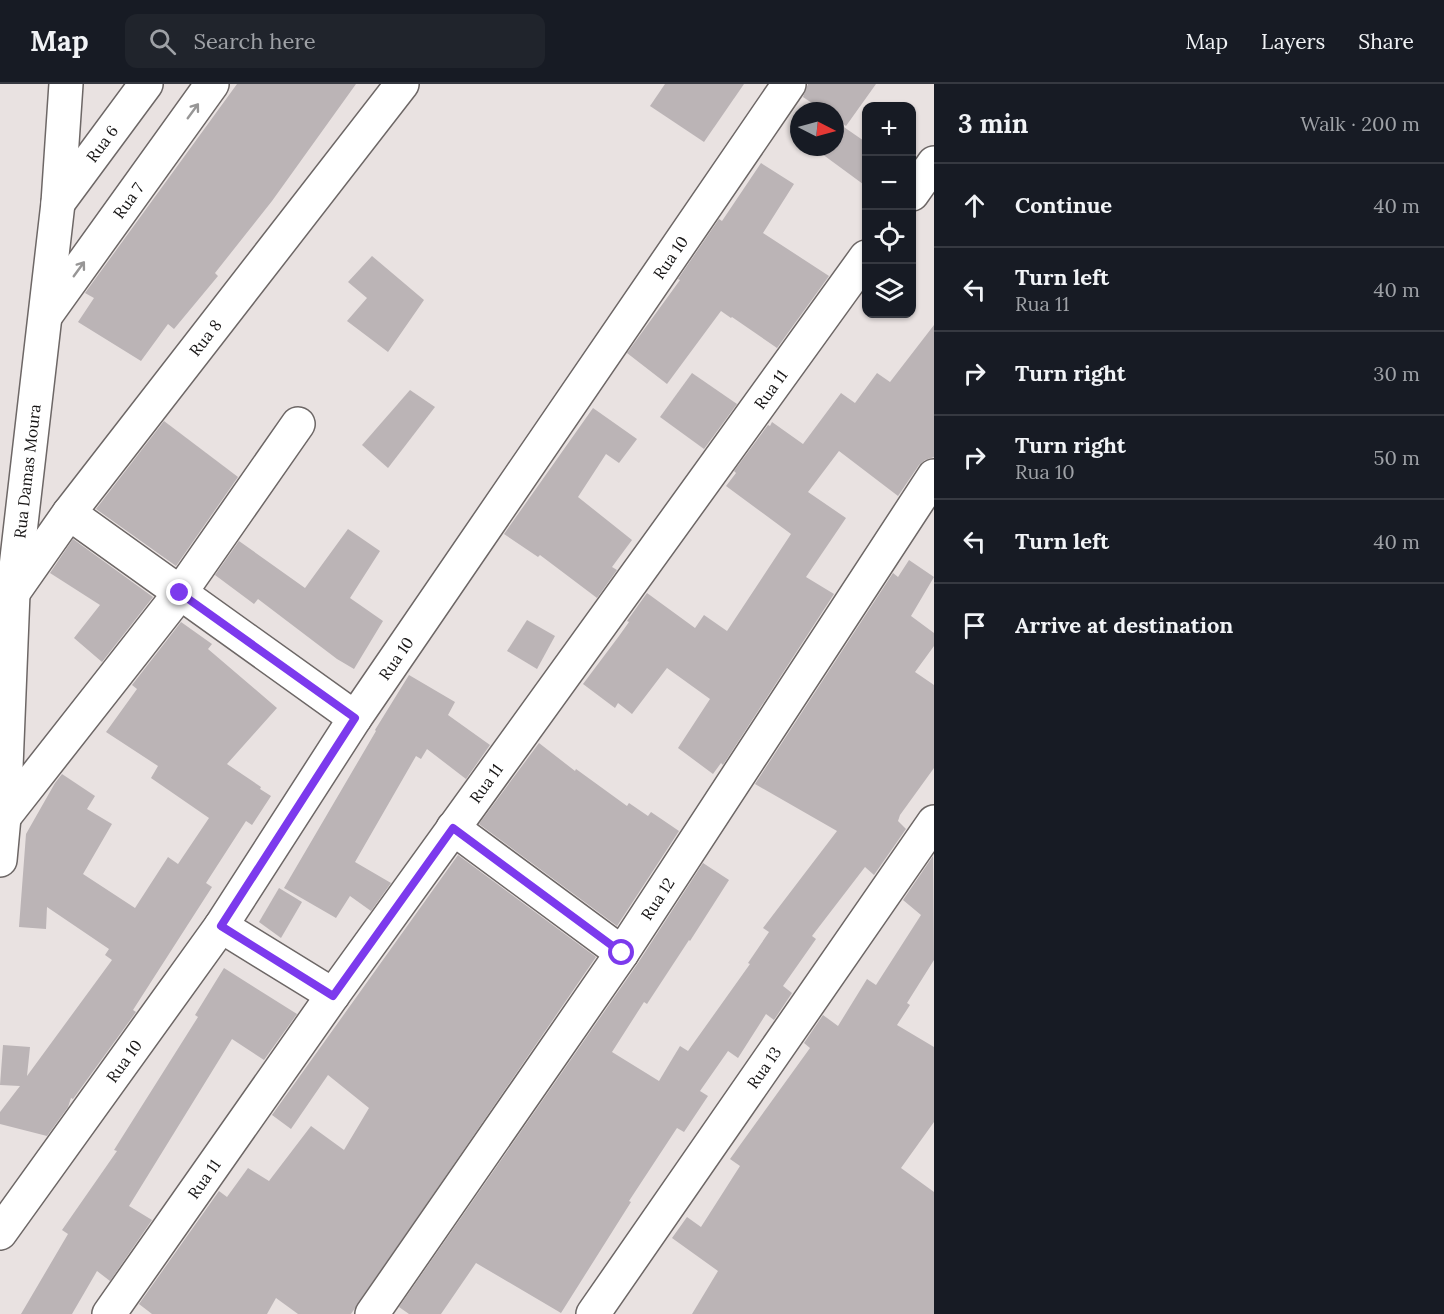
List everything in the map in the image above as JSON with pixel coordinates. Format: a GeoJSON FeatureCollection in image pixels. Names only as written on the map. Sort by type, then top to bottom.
{"type":"FeatureCollection","features":[{"type":"Feature","properties":{"kind":"street","name":"Rua Damas Moura"},"geometry":{"type":"LineString","coordinates":[[0,860],[4,817],[13,593],[58,203],[66,84]]}},
{"type":"Feature","properties":{"kind":"street","name":"Rua 6"},"geometry":{"type":"LineString","coordinates":[[58,203],[146,84]]}},
{"type":"Feature","properties":{"kind":"street","name":"Rua 7"},"geometry":{"type":"LineString","coordinates":[[45,316],[212,84]]}},
{"type":"Feature","properties":{"kind":"street","name":"Rua 8"},"geometry":{"type":"LineString","coordinates":[[13,593],[69,513],[402,84]]}},
{"type":"Feature","properties":{"kind":"street","name":"Rua 10"},"geometry":{"type":"LineString","coordinates":[[0,1233],[221,926],[355,718],[789,84]]}},
{"type":"Feature","properties":{"kind":"street"},"geometry":{"type":"LineString","coordinates":[[916,189],[934,164]]}},
{"type":"Feature","properties":{"kind":"street","name":"Rua 11"},"geometry":{"type":"LineString","coordinates":[[120,1310],[333,996],[862,264]]}},
{"type":"Feature","properties":{"kind":"street"},"geometry":{"type":"LineString","coordinates":[[4,817],[180,593],[298,424]]}},
{"type":"Feature","properties":{"kind":"street","name":"Rua 12"},"geometry":{"type":"LineString","coordinates":[[372,1314],[622,953],[934,476]]}},
{"type":"Feature","properties":{"kind":"street"},"geometry":{"type":"LineString","coordinates":[[69,513],[355,718]]}},
{"type":"Feature","properties":{"kind":"street","name":"Rua 13"},"geometry":{"type":"LineString","coordinates":[[594,1313],[934,822]]}},
{"type":"Feature","properties":{"kind":"street"},"geometry":{"type":"LineString","coordinates":[[453,828],[622,953]]}},
{"type":"Feature","properties":{"kind":"street"},"geometry":{"type":"LineString","coordinates":[[221,926],[333,996]]}},
{"type":"Feature","properties":{"kind":"building"},"geometry":{"type":"Polygon","coordinates":[[[237,84],[356,84],[272,201],[215,273],[218,276],[174,329],[168,324],[141,361],[78,322],[94,298],[85,293],[237,84]]]}},
{"type":"Feature","properties":{"kind":"building"},"geometry":{"type":"Polygon","coordinates":[[[665,84],[744,84],[704,142],[650,106],[665,84]]]}},
{"type":"Feature","properties":{"kind":"building"},"geometry":{"type":"Polygon","coordinates":[[[808,84],[876,84],[846,126],[844,125],[844,102],[810,102],[803,97],[808,84]]]}},
{"type":"Feature","properties":{"kind":"building"},"geometry":{"type":"Polygon","coordinates":[[[844,127],[862,140],[862,183],[825,156],[844,156],[844,127]]]}},
{"type":"Feature","properties":{"kind":"building"},"geometry":{"type":"Polygon","coordinates":[[[761,163],[794,184],[763,233],[829,276],[777,348],[721,311],[667,384],[627,353],[680,280],[678,279],[719,219],[722,221],[761,163]]]}},
{"type":"Feature","properties":{"kind":"building"},"geometry":{"type":"Polygon","coordinates":[[[372,256],[424,300],[388,352],[347,321],[367,298],[348,282],[372,256]]]}},
{"type":"Feature","properties":{"kind":"building"},"geometry":{"type":"Polygon","coordinates":[[[934,325],[934,457],[919,465],[898,496],[839,451],[808,492],[846,518],[806,577],[834,594],[723,765],[721,763],[713,774],[678,748],[710,699],[667,668],[632,714],[618,703],[615,708],[583,684],[629,622],[627,621],[647,593],[695,628],[704,615],[727,631],[791,534],[726,486],[736,473],[734,471],[772,422],[803,444],[841,393],[855,403],[877,373],[890,382],[934,325]]]}},
{"type":"Feature","properties":{"kind":"building"},"geometry":{"type":"Polygon","coordinates":[[[692,373],[737,404],[704,449],[660,417],[692,373]]]}},
{"type":"Feature","properties":{"kind":"building"},"geometry":{"type":"Polygon","coordinates":[[[410,390],[435,407],[388,468],[362,445],[410,390]]]}},
{"type":"Feature","properties":{"kind":"building"},"geometry":{"type":"Polygon","coordinates":[[[593,408],[637,439],[619,463],[606,454],[578,497],[632,540],[612,567],[617,570],[597,598],[540,555],[538,557],[504,534],[593,408]]]}},
{"type":"Feature","properties":{"kind":"building"},"geometry":{"type":"Polygon","coordinates":[[[164,421],[238,477],[176,566],[96,509],[164,421]]]}},
{"type":"Feature","properties":{"kind":"building"},"geometry":{"type":"Polygon","coordinates":[[[348,529],[380,551],[350,598],[383,621],[354,669],[337,659],[258,599],[254,604],[215,575],[239,541],[305,588],[348,529]]]}},
{"type":"Feature","properties":{"kind":"building"},"geometry":{"type":"Polygon","coordinates":[[[73,539],[153,597],[102,662],[74,638],[100,605],[50,573],[73,539]]]}},
{"type":"Feature","properties":{"kind":"building"},"geometry":{"type":"Polygon","coordinates":[[[909,560],[934,577],[911,616],[934,633],[934,646],[915,672],[934,685],[934,768],[900,815],[898,821],[906,829],[874,875],[865,867],[812,936],[816,939],[783,986],[792,993],[774,1020],[766,1014],[738,1058],[728,1051],[700,1091],[708,1096],[684,1132],[677,1128],[629,1201],[631,1202],[561,1313],[476,1263],[441,1314],[409,1314],[399,1307],[638,963],[703,863],[729,880],[690,941],[647,1004],[644,1002],[612,1052],[659,1081],[680,1046],[688,1051],[750,964],[748,963],[769,932],[763,928],[837,831],[755,784],[893,573],[898,577],[909,560]]]}},
{"type":"Feature","properties":{"kind":"building"},"geometry":{"type":"Polygon","coordinates":[[[527,620],[555,636],[537,669],[507,651],[527,620]]]}},
{"type":"Feature","properties":{"kind":"building"},"geometry":{"type":"Polygon","coordinates":[[[181,622],[212,644],[208,649],[277,708],[227,764],[271,796],[252,825],[246,821],[206,883],[212,887],[133,1010],[136,1012],[73,1099],[71,1098],[68,1107],[47,1136],[0,1124],[0,1112],[20,1086],[0,1085],[3,1045],[30,1047],[27,1076],[112,960],[105,955],[109,949],[47,907],[46,929],[19,927],[26,834],[55,783],[62,774],[95,796],[87,809],[112,824],[83,874],[135,908],[168,857],[178,864],[209,818],[151,778],[158,766],[106,732],[137,689],[132,685],[181,622]]]}},
{"type":"Feature","properties":{"kind":"building"},"geometry":{"type":"Polygon","coordinates":[[[409,675],[455,702],[448,715],[490,745],[466,779],[427,749],[421,759],[416,756],[355,862],[391,883],[371,911],[350,896],[336,918],[284,888],[409,675]]]}},
{"type":"Feature","properties":{"kind":"building"},"geometry":{"type":"Polygon","coordinates":[[[539,743],[575,771],[576,769],[627,806],[629,803],[648,816],[651,812],[679,831],[617,926],[479,824],[539,743]]]}},
{"type":"Feature","properties":{"kind":"building"},"geometry":{"type":"Polygon","coordinates":[[[458,855],[596,957],[351,1314],[298,1314],[276,1298],[267,1314],[152,1314],[139,1304],[219,1191],[227,1197],[248,1168],[269,1181],[311,1126],[344,1150],[369,1108],[328,1075],[291,1129],[272,1115],[458,855]]]}},
{"type":"Feature","properties":{"kind":"building"},"geometry":{"type":"Polygon","coordinates":[[[933,856],[934,960],[907,1003],[910,1005],[897,1025],[934,1047],[934,1122],[901,1168],[934,1192],[934,1314],[692,1314],[718,1271],[672,1238],[687,1217],[701,1227],[740,1166],[730,1159],[810,1048],[804,1043],[823,1015],[838,1026],[867,979],[876,985],[921,915],[903,900],[933,856]]]}},
{"type":"Feature","properties":{"kind":"building"},"geometry":{"type":"Polygon","coordinates":[[[279,888],[302,902],[281,938],[259,922],[279,888]]]}},
{"type":"Feature","properties":{"kind":"building"},"geometry":{"type":"Polygon","coordinates":[[[224,968],[297,1014],[264,1060],[232,1039],[129,1206],[152,1220],[110,1281],[97,1271],[72,1314],[21,1314],[68,1234],[62,1230],[117,1151],[114,1150],[198,1017],[195,1015],[224,968]]]}},
{"type":"Feature","properties":{"kind":"route"},"geometry":{"type":"LineString","coordinates":[[180,593],[355,718],[221,926],[333,996],[453,828],[622,953]]}}]}
